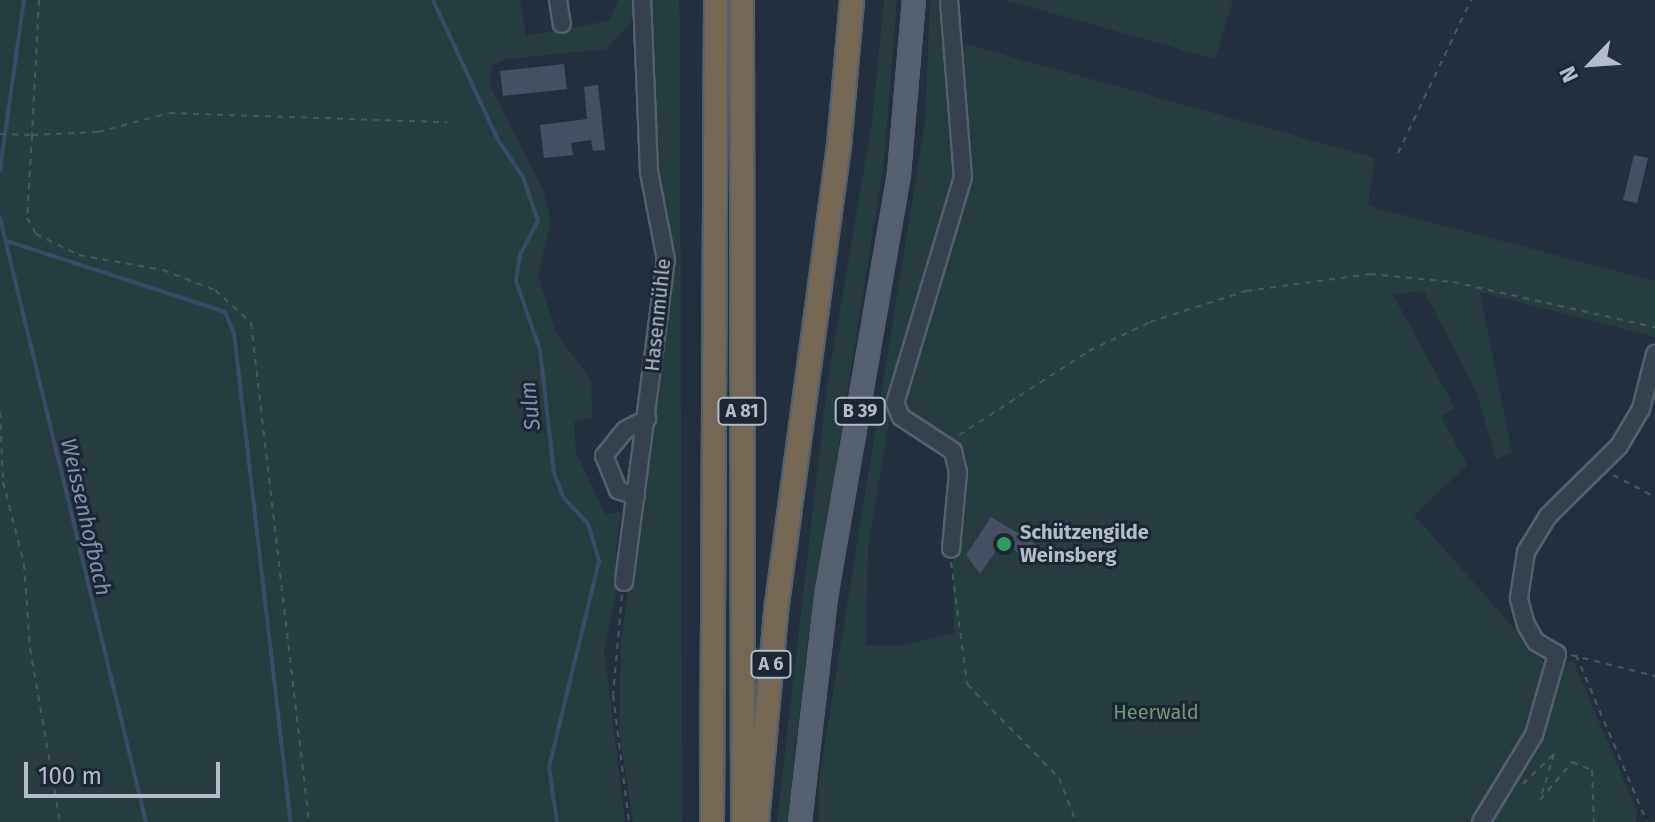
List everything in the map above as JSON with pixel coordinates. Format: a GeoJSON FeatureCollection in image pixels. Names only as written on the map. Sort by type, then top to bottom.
{"type":"FeatureCollection","features":[{"type":"Feature","properties":{"kind":"highway"},"geometry":{"type":"LineString","coordinates":[[702,0],[712,54]]}},
{"type":"Feature","properties":{"kind":"highway"},"geometry":{"type":"LineString","coordinates":[[712,822],[712,54],[716,0]]}},
{"type":"Feature","properties":{"kind":"highway","name":"A 81"},"geometry":{"type":"LineString","coordinates":[[742,0],[743,822]]}},
{"type":"Feature","properties":{"kind":"highway","name":"A 6"},"geometry":{"type":"LineString","coordinates":[[757,822],[777,604],[839,146],[852,0]]}},
{"type":"Feature","properties":{"kind":"main road","name":"B 39"},"geometry":{"type":"LineString","coordinates":[[800,822],[826,597],[899,174],[914,0]]}},
{"type":"Feature","properties":{"kind":"street"},"geometry":{"type":"LineString","coordinates":[[558,0],[562,24]]}},
{"type":"Feature","properties":{"kind":"street","name":"Hasenmühle"},"geometry":{"type":"LineString","coordinates":[[624,582],[666,260],[649,172],[642,0]]}},
{"type":"Feature","properties":{"kind":"street"},"geometry":{"type":"LineString","coordinates":[[742,36],[750,0]]}},
{"type":"Feature","properties":{"kind":"street"},"geometry":{"type":"LineString","coordinates":[[949,0],[963,177],[895,403],[901,417],[947,442],[958,472],[951,549]]}},
{"type":"Feature","properties":{"kind":"street"},"geometry":{"type":"LineString","coordinates":[[1481,822],[1534,735],[1557,654],[1536,642],[1526,625],[1519,576],[1534,532],[1602,468],[1641,409],[1655,354]]}},
{"type":"Feature","properties":{"kind":"street"},"geometry":{"type":"LineString","coordinates":[[636,496],[618,490],[604,456],[625,430],[647,419]]}},
{"type":"Feature","properties":{"kind":"path"},"geometry":{"type":"LineString","coordinates":[[39,0],[27,218],[36,234],[79,255],[163,270],[215,290],[251,323],[309,822]]}},
{"type":"Feature","properties":{"kind":"path"},"geometry":{"type":"LineString","coordinates":[[1398,153],[1471,0]]}},
{"type":"Feature","properties":{"kind":"path"},"geometry":{"type":"LineString","coordinates":[[0,134],[98,132],[169,113],[447,122]]}},
{"type":"Feature","properties":{"kind":"path"},"geometry":{"type":"LineString","coordinates":[[947,442],[1089,351],[1150,322],[1246,291],[1370,274],[1411,278],[1655,327]]}},
{"type":"Feature","properties":{"kind":"path"},"geometry":{"type":"LineString","coordinates":[[0,412],[3,482],[24,564],[30,648],[60,822]]}},
{"type":"Feature","properties":{"kind":"path"},"geometry":{"type":"LineString","coordinates":[[1602,468],[1655,497]]}},
{"type":"Feature","properties":{"kind":"path"},"geometry":{"type":"LineString","coordinates":[[953,578],[967,684],[1059,778],[1076,822]]}},
{"type":"Feature","properties":{"kind":"path"},"geometry":{"type":"LineString","coordinates":[[624,582],[613,695],[629,822]]}},
{"type":"Feature","properties":{"kind":"path"},"geometry":{"type":"LineString","coordinates":[[1557,654],[1576,655],[1655,676]]}},
{"type":"Feature","properties":{"kind":"path"},"geometry":{"type":"LineString","coordinates":[[1576,655],[1647,822]]}},
{"type":"Feature","properties":{"kind":"path"},"geometry":{"type":"LineString","coordinates":[[1533,761],[1523,784],[1554,754],[1540,800],[1572,762],[1592,770],[1594,822]]}},
{"type":"Feature","properties":{"kind":"green space"},"geometry":{"type":"Polygon","coordinates":[[[0,0],[520,0],[526,36],[609,21],[618,0],[635,0],[630,24],[606,49],[505,59],[493,65],[489,84],[543,190],[551,221],[538,275],[556,333],[591,380],[592,418],[574,422],[576,452],[605,514],[621,512],[616,552],[624,556],[604,649],[625,822],[0,822],[0,0]]]}},
{"type":"Feature","properties":{"kind":"green space"},"geometry":{"type":"Polygon","coordinates":[[[648,0],[679,0],[682,822],[633,822],[619,729],[621,641],[672,283],[654,169],[648,0]]]}},
{"type":"Feature","properties":{"kind":"green space"},"geometry":{"type":"Polygon","coordinates":[[[884,0],[897,0],[884,161],[807,647],[787,822],[777,822],[827,387],[872,122],[884,0]]]}},
{"type":"Feature","properties":{"kind":"green space","name":"Heerwald"},"geometry":{"type":"Polygon","coordinates":[[[930,0],[943,0],[947,39],[1375,158],[1368,206],[1655,281],[1655,337],[1480,292],[1512,453],[1496,459],[1476,391],[1424,291],[1393,295],[1455,408],[1441,416],[1467,465],[1414,515],[1548,667],[1573,661],[1637,811],[1636,822],[819,822],[819,780],[925,122],[930,0]],[[889,421],[868,546],[866,645],[901,646],[954,633],[951,472],[943,448],[889,421]]]}},
{"type":"Feature","properties":{"kind":"green space"},"geometry":{"type":"Polygon","coordinates":[[[1005,0],[1233,0],[1215,59],[1005,0]]]}},
{"type":"Feature","properties":{"kind":"building"},"geometry":{"type":"Polygon","coordinates":[[[564,64],[567,89],[503,96],[500,71],[564,64]]]}},
{"type":"Feature","properties":{"kind":"building"},"geometry":{"type":"Polygon","coordinates":[[[598,85],[605,150],[593,151],[591,140],[571,143],[573,155],[544,158],[540,125],[587,119],[584,87],[598,85]]]}},
{"type":"Feature","properties":{"kind":"building"},"geometry":{"type":"Polygon","coordinates":[[[1634,155],[1648,158],[1637,203],[1623,200],[1634,155]]]}},
{"type":"Feature","properties":{"kind":"building"},"geometry":{"type":"Polygon","coordinates":[[[991,517],[1035,543],[1025,557],[1002,542],[980,574],[966,555],[991,517]]]}},
{"type":"Feature","properties":{"kind":"waterway","name":"Weissenhofbach"},"geometry":{"type":"LineString","coordinates":[[0,170],[24,0]]}},
{"type":"Feature","properties":{"kind":"waterway","name":"Sulm"},"geometry":{"type":"LineString","coordinates":[[433,0],[498,140],[523,177],[538,221],[520,255],[516,281],[540,350],[554,473],[563,497],[588,524],[599,561],[549,767],[557,822]]}},
{"type":"Feature","properties":{"kind":"waterway","name":"Weissenhofbach"},"geometry":{"type":"LineString","coordinates":[[0,218],[146,822]]}},
{"type":"Feature","properties":{"kind":"waterway"},"geometry":{"type":"LineString","coordinates":[[7,241],[225,312],[234,333],[291,822]]}},
{"type":"Feature","properties":{"kind":"place","name":"Schützengilde Weinsberg"},"geometry":{"type":"Point","coordinates":[1004,544]}}]}
